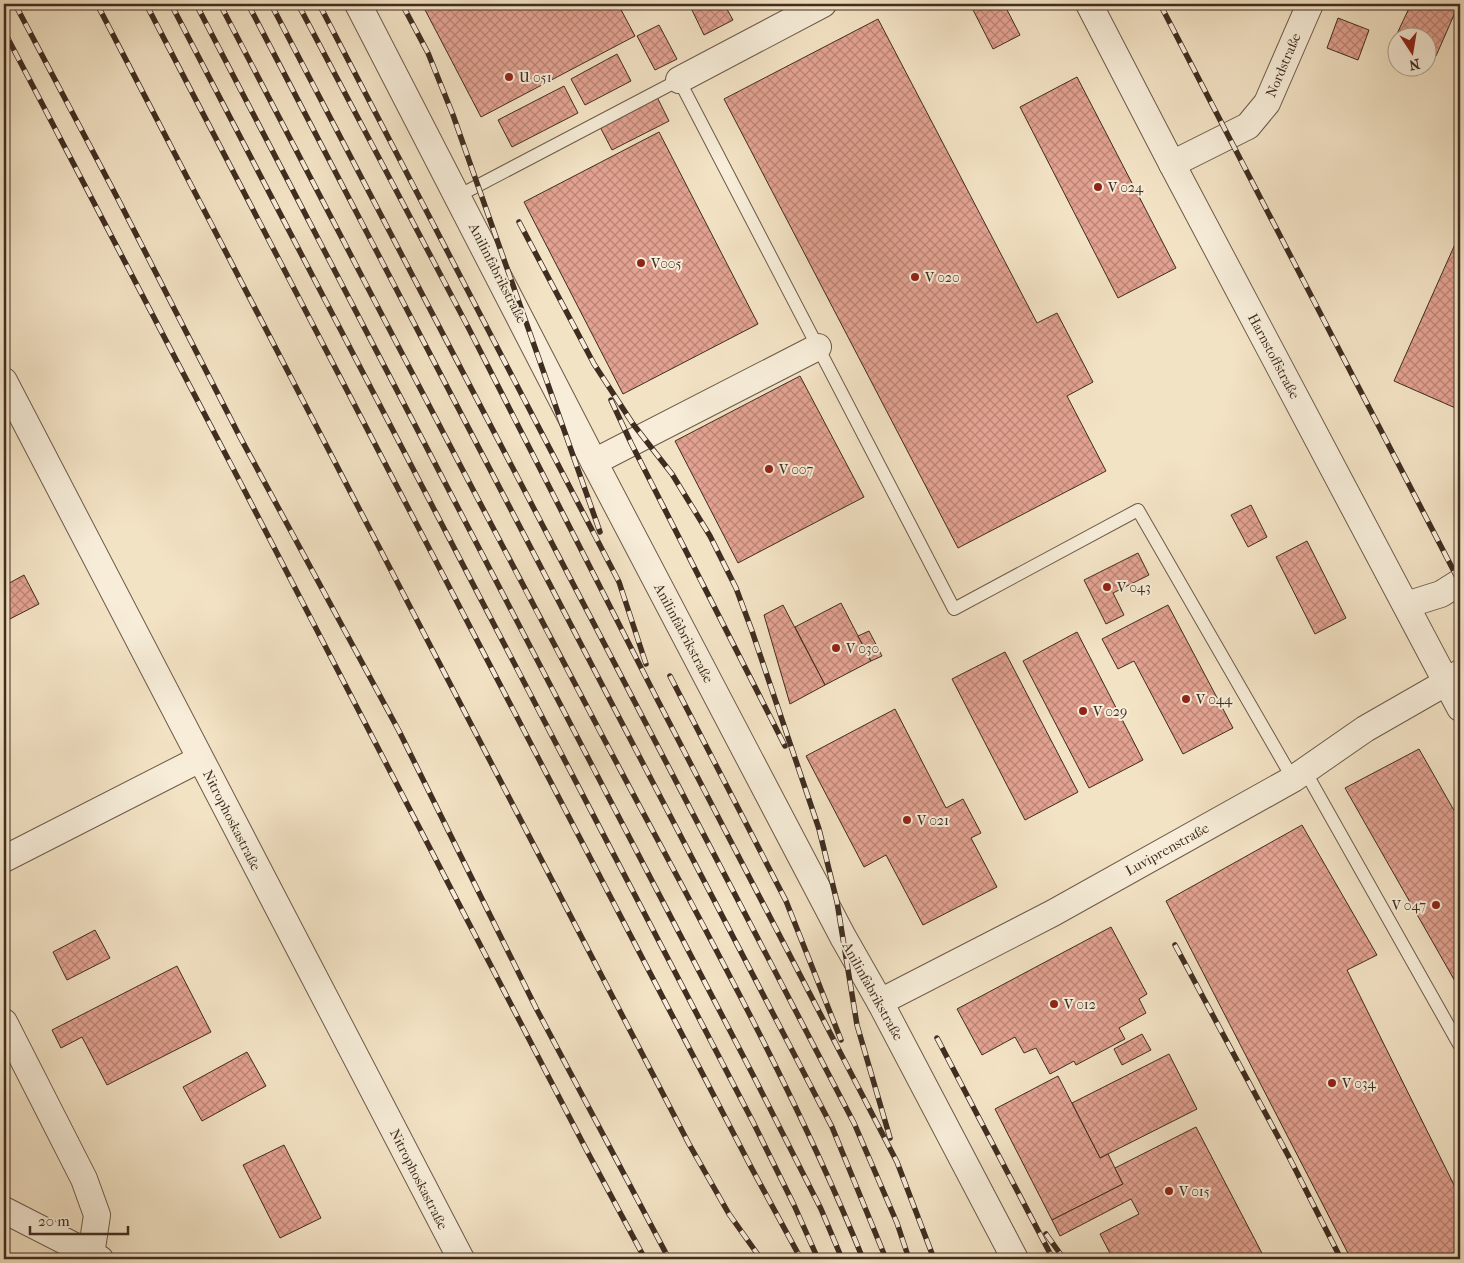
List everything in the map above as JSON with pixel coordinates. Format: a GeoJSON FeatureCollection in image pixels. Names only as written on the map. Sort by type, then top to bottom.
{"type":"FeatureCollection","features":[{"type":"Feature","properties":{"kind":"street","name":"Anilinfabrikstraße"},"geometry":{"type":"LineString","coordinates":[[358,4],[594,462],[843,937],[880,1002],[1015,1259]]}},
{"type":"Feature","properties":{"kind":"street"},"geometry":{"type":"LineString","coordinates":[[680,80],[823,4]]}},
{"type":"Feature","properties":{"kind":"street","name":"Harnstoffstraße"},"geometry":{"type":"LineString","coordinates":[[1090,4],[1172,164],[1406,605],[1450,674],[1460,708]]}},
{"type":"Feature","properties":{"kind":"street","name":"Nordstraße"},"geometry":{"type":"LineString","coordinates":[[1172,164],[1248,126],[1267,103],[1310,4]]}},
{"type":"Feature","properties":{"kind":"street"},"geometry":{"type":"LineString","coordinates":[[594,462],[818,347]]}},
{"type":"Feature","properties":{"kind":"street","name":"Nitrophoskastraße"},"geometry":{"type":"LineString","coordinates":[[4,381],[461,1259]]}},
{"type":"Feature","properties":{"kind":"street"},"geometry":{"type":"LineString","coordinates":[[1406,605],[1441,594],[1460,582]]}},
{"type":"Feature","properties":{"kind":"street","name":"Luviprenstraße"},"geometry":{"type":"LineString","coordinates":[[880,1002],[1054,912],[1299,775],[1365,729],[1450,674]]}},
{"type":"Feature","properties":{"kind":"street"},"geometry":{"type":"LineString","coordinates":[[4,859],[200,759]]}},
{"type":"Feature","properties":{"kind":"street"},"geometry":{"type":"LineString","coordinates":[[4,1022],[84,1179],[98,1215],[96,1257],[4,1210]]}},
{"type":"Feature","properties":{"kind":"lane"},"geometry":{"type":"LineString","coordinates":[[458,196],[680,80],[954,609],[1138,510],[1299,775],[1460,1046]]}},
{"type":"Feature","properties":{"kind":"building","name":"U 051"},"geometry":{"type":"Polygon","coordinates":[[[422,4],[618,4],[635,36],[481,117],[422,4]]]}},
{"type":"Feature","properties":{"kind":"building"},"geometry":{"type":"Polygon","coordinates":[[[699,4],[724,4],[733,20],[704,35],[691,8],[699,4]]]}},
{"type":"Feature","properties":{"kind":"building"},"geometry":{"type":"Polygon","coordinates":[[[970,4],[1004,4],[1020,35],[993,49],[970,4]]]}},
{"type":"Feature","properties":{"kind":"building"},"geometry":{"type":"Polygon","coordinates":[[[1411,4],[1447,4],[1457,8],[1436,56],[1436,28],[1400,28],[1411,4]]]}},
{"type":"Feature","properties":{"kind":"building"},"geometry":{"type":"Polygon","coordinates":[[[1338,18],[1369,30],[1358,60],[1327,48],[1338,18]]]}},
{"type":"Feature","properties":{"kind":"building","name":"V 020"},"geometry":{"type":"Polygon","coordinates":[[[878,19],[1037,323],[1057,313],[1093,382],[1067,396],[1106,471],[958,548],[724,99],[878,19]]]}},
{"type":"Feature","properties":{"kind":"building"},"geometry":{"type":"Polygon","coordinates":[[[659,25],[677,59],[655,70],[637,36],[659,25]]]}},
{"type":"Feature","properties":{"kind":"building"},"geometry":{"type":"Polygon","coordinates":[[[617,54],[631,81],[585,105],[571,79],[617,54]]]}},
{"type":"Feature","properties":{"kind":"building","name":"V 024"},"geometry":{"type":"Polygon","coordinates":[[[1077,77],[1176,268],[1118,298],[1020,107],[1077,77]]]}},
{"type":"Feature","properties":{"kind":"building"},"geometry":{"type":"Polygon","coordinates":[[[564,86],[578,113],[512,147],[498,120],[564,86]]]}},
{"type":"Feature","properties":{"kind":"building"},"geometry":{"type":"Polygon","coordinates":[[[657,97],[669,121],[612,150],[600,127],[657,97]]]}},
{"type":"Feature","properties":{"kind":"building","name":"V005"},"geometry":{"type":"Polygon","coordinates":[[[659,132],[758,324],[623,394],[524,202],[659,132]]]}},
{"type":"Feature","properties":{"kind":"building"},"geometry":{"type":"Polygon","coordinates":[[[1460,233],[1460,410],[1394,381],[1460,233]]]}},
{"type":"Feature","properties":{"kind":"building","name":"V 007"},"geometry":{"type":"Polygon","coordinates":[[[800,376],[864,497],[738,563],[675,441],[800,376]]]}},
{"type":"Feature","properties":{"kind":"building"},"geometry":{"type":"Polygon","coordinates":[[[1251,505],[1267,537],[1248,547],[1231,515],[1251,505]]]}},
{"type":"Feature","properties":{"kind":"building"},"geometry":{"type":"Polygon","coordinates":[[[1307,541],[1346,618],[1315,634],[1276,557],[1307,541]]]}},
{"type":"Feature","properties":{"kind":"building","name":"V 043"},"geometry":{"type":"Polygon","coordinates":[[[1138,553],[1149,575],[1113,593],[1124,615],[1106,624],[1084,580],[1138,553]]]}},
{"type":"Feature","properties":{"kind":"building"},"geometry":{"type":"Polygon","coordinates":[[[24,575],[39,604],[4,622],[4,586],[24,575]]]}},
{"type":"Feature","properties":{"kind":"building","name":"V 030"},"geometry":{"type":"Polygon","coordinates":[[[841,603],[871,661],[825,685],[795,627],[841,603]]]}},
{"type":"Feature","properties":{"kind":"building"},"geometry":{"type":"Polygon","coordinates":[[[783,605],[825,685],[790,704],[764,615],[783,605]]]}},
{"type":"Feature","properties":{"kind":"building","name":"V 044"},"geometry":{"type":"Polygon","coordinates":[[[1168,605],[1233,728],[1183,754],[1134,661],[1118,669],[1102,639],[1168,605]]]}},
{"type":"Feature","properties":{"kind":"building"},"geometry":{"type":"Polygon","coordinates":[[[869,631],[882,656],[871,661],[858,636],[869,631]]]}},
{"type":"Feature","properties":{"kind":"building","name":"V 029"},"geometry":{"type":"Polygon","coordinates":[[[1077,632],[1143,760],[1089,788],[1023,661],[1077,632]]]}},
{"type":"Feature","properties":{"kind":"building"},"geometry":{"type":"Polygon","coordinates":[[[1005,652],[1078,792],[1025,820],[952,679],[1005,652]]]}},
{"type":"Feature","properties":{"kind":"building","name":"V 021"},"geometry":{"type":"Polygon","coordinates":[[[895,709],[946,808],[963,799],[981,833],[971,838],[997,887],[923,925],[886,855],[864,867],[806,756],[895,709]]]}},
{"type":"Feature","properties":{"kind":"building","name":"V 047"},"geometry":{"type":"Polygon","coordinates":[[[1419,749],[1460,821],[1460,990],[1345,788],[1419,749]]]}},
{"type":"Feature","properties":{"kind":"building","name":"V 034"},"geometry":{"type":"Polygon","coordinates":[[[1302,825],[1377,955],[1347,970],[1460,1197],[1460,1259],[1351,1259],[1166,901],[1302,825]]]}},
{"type":"Feature","properties":{"kind":"building","name":"V 012"},"geometry":{"type":"Polygon","coordinates":[[[1111,927],[1147,994],[1139,999],[1146,1013],[1119,1028],[1125,1039],[1076,1065],[1074,1061],[1050,1074],[1036,1048],[1024,1053],[1015,1037],[982,1055],[957,1009],[1111,927]]]}},
{"type":"Feature","properties":{"kind":"building"},"geometry":{"type":"Polygon","coordinates":[[[95,930],[110,958],[67,980],[53,952],[95,930]]]}},
{"type":"Feature","properties":{"kind":"building"},"geometry":{"type":"Polygon","coordinates":[[[177,966],[211,1032],[107,1085],[82,1037],[61,1048],[52,1030],[177,966]]]}},
{"type":"Feature","properties":{"kind":"building"},"geometry":{"type":"Polygon","coordinates":[[[1142,1034],[1151,1050],[1122,1065],[1114,1049],[1142,1034]]]}},
{"type":"Feature","properties":{"kind":"building"},"geometry":{"type":"Polygon","coordinates":[[[247,1052],[266,1086],[202,1121],[183,1087],[247,1052]]]}},
{"type":"Feature","properties":{"kind":"building"},"geometry":{"type":"Polygon","coordinates":[[[1169,1054],[1197,1109],[1100,1158],[1072,1103],[1169,1054]]]}},
{"type":"Feature","properties":{"kind":"building"},"geometry":{"type":"Polygon","coordinates":[[[1058,1076],[1100,1158],[1108,1154],[1123,1184],[1052,1220],[995,1109],[1058,1076]]]}},
{"type":"Feature","properties":{"kind":"building","name":"V 015"},"geometry":{"type":"Polygon","coordinates":[[[1196,1127],[1265,1259],[1113,1259],[1100,1234],[1139,1214],[1131,1199],[1060,1236],[1052,1220],[1123,1184],[1115,1168],[1196,1127]]]}},
{"type":"Feature","properties":{"kind":"building"},"geometry":{"type":"Polygon","coordinates":[[[284,1145],[321,1218],[280,1238],[243,1165],[284,1145]]]}},
{"type":"Feature","properties":{"kind":"railway"},"geometry":{"type":"LineString","coordinates":[[15,4],[240,437],[399,731],[536,1008],[669,1259]]}},
{"type":"Feature","properties":{"kind":"railway"},"geometry":{"type":"LineString","coordinates":[[97,4],[689,1144],[729,1214],[761,1259]]}},
{"type":"Feature","properties":{"kind":"railway"},"geometry":{"type":"LineString","coordinates":[[146,4],[751,1167],[801,1259]]}},
{"type":"Feature","properties":{"kind":"railway"},"geometry":{"type":"LineString","coordinates":[[171,4],[753,1122],[818,1259]]}},
{"type":"Feature","properties":{"kind":"railway"},"geometry":{"type":"LineString","coordinates":[[196,4],[753,1075],[821,1209],[842,1259]]}},
{"type":"Feature","properties":{"kind":"railway"},"geometry":{"type":"LineString","coordinates":[[220,4],[735,986],[802,1121],[863,1259]]}},
{"type":"Feature","properties":{"kind":"railway"},"geometry":{"type":"LineString","coordinates":[[248,4],[832,1127],[886,1259]]}},
{"type":"Feature","properties":{"kind":"railway"},"geometry":{"type":"LineString","coordinates":[[271,4],[854,1123],[897,1223],[909,1259]]}},
{"type":"Feature","properties":{"kind":"railway"},"geometry":{"type":"LineString","coordinates":[[298,4],[468,327],[657,699],[897,1162],[934,1259]]}},
{"type":"Feature","properties":{"kind":"railway"},"geometry":{"type":"LineString","coordinates":[[319,4],[619,582],[646,664]]}},
{"type":"Feature","properties":{"kind":"railway"},"geometry":{"type":"LineString","coordinates":[[402,4],[428,53],[453,115],[600,532]]}},
{"type":"Feature","properties":{"kind":"railway"},"geometry":{"type":"LineString","coordinates":[[1160,4],[1460,583]]}},
{"type":"Feature","properties":{"kind":"railway"},"geometry":{"type":"LineString","coordinates":[[4,31],[645,1259]]}},
{"type":"Feature","properties":{"kind":"railway"},"geometry":{"type":"LineString","coordinates":[[519,222],[594,364],[633,424],[672,474],[710,536],[736,588],[819,829],[837,902],[857,1025],[890,1138]]}},
{"type":"Feature","properties":{"kind":"railway"},"geometry":{"type":"LineString","coordinates":[[611,400],[785,746]]}},
{"type":"Feature","properties":{"kind":"railway"},"geometry":{"type":"LineString","coordinates":[[670,676],[786,901],[841,1040]]}},
{"type":"Feature","properties":{"kind":"railway"},"geometry":{"type":"LineString","coordinates":[[1175,945],[1290,1159],[1341,1259]]}},
{"type":"Feature","properties":{"kind":"railway"},"geometry":{"type":"LineString","coordinates":[[937,1038],[1053,1259]]}},
{"type":"Feature","properties":{"kind":"railway"},"geometry":{"type":"LineString","coordinates":[[1046,1234],[1064,1259]]}},
{"type":"Feature","properties":{"kind":"place","name":"U 051"},"geometry":{"type":"Point","coordinates":[509,77]}},
{"type":"Feature","properties":{"kind":"place","name":"V 024"},"geometry":{"type":"Point","coordinates":[1098,187]}},
{"type":"Feature","properties":{"kind":"place","name":"V005"},"geometry":{"type":"Point","coordinates":[641,263]}},
{"type":"Feature","properties":{"kind":"place","name":"V 020"},"geometry":{"type":"Point","coordinates":[915,277]}},
{"type":"Feature","properties":{"kind":"place","name":"V 007"},"geometry":{"type":"Point","coordinates":[769,469]}},
{"type":"Feature","properties":{"kind":"place","name":"V 043"},"geometry":{"type":"Point","coordinates":[1107,587]}},
{"type":"Feature","properties":{"kind":"place","name":"V 030"},"geometry":{"type":"Point","coordinates":[836,648]}},
{"type":"Feature","properties":{"kind":"place","name":"V 044"},"geometry":{"type":"Point","coordinates":[1186,699]}},
{"type":"Feature","properties":{"kind":"place","name":"V 029"},"geometry":{"type":"Point","coordinates":[1083,711]}},
{"type":"Feature","properties":{"kind":"place","name":"V 021"},"geometry":{"type":"Point","coordinates":[907,820]}},
{"type":"Feature","properties":{"kind":"place","name":"V 047"},"geometry":{"type":"Point","coordinates":[1436,905]}},
{"type":"Feature","properties":{"kind":"place","name":"V 012"},"geometry":{"type":"Point","coordinates":[1054,1004]}},
{"type":"Feature","properties":{"kind":"place","name":"V 034"},"geometry":{"type":"Point","coordinates":[1332,1083]}},
{"type":"Feature","properties":{"kind":"place","name":"V 015"},"geometry":{"type":"Point","coordinates":[1169,1191]}}]}
